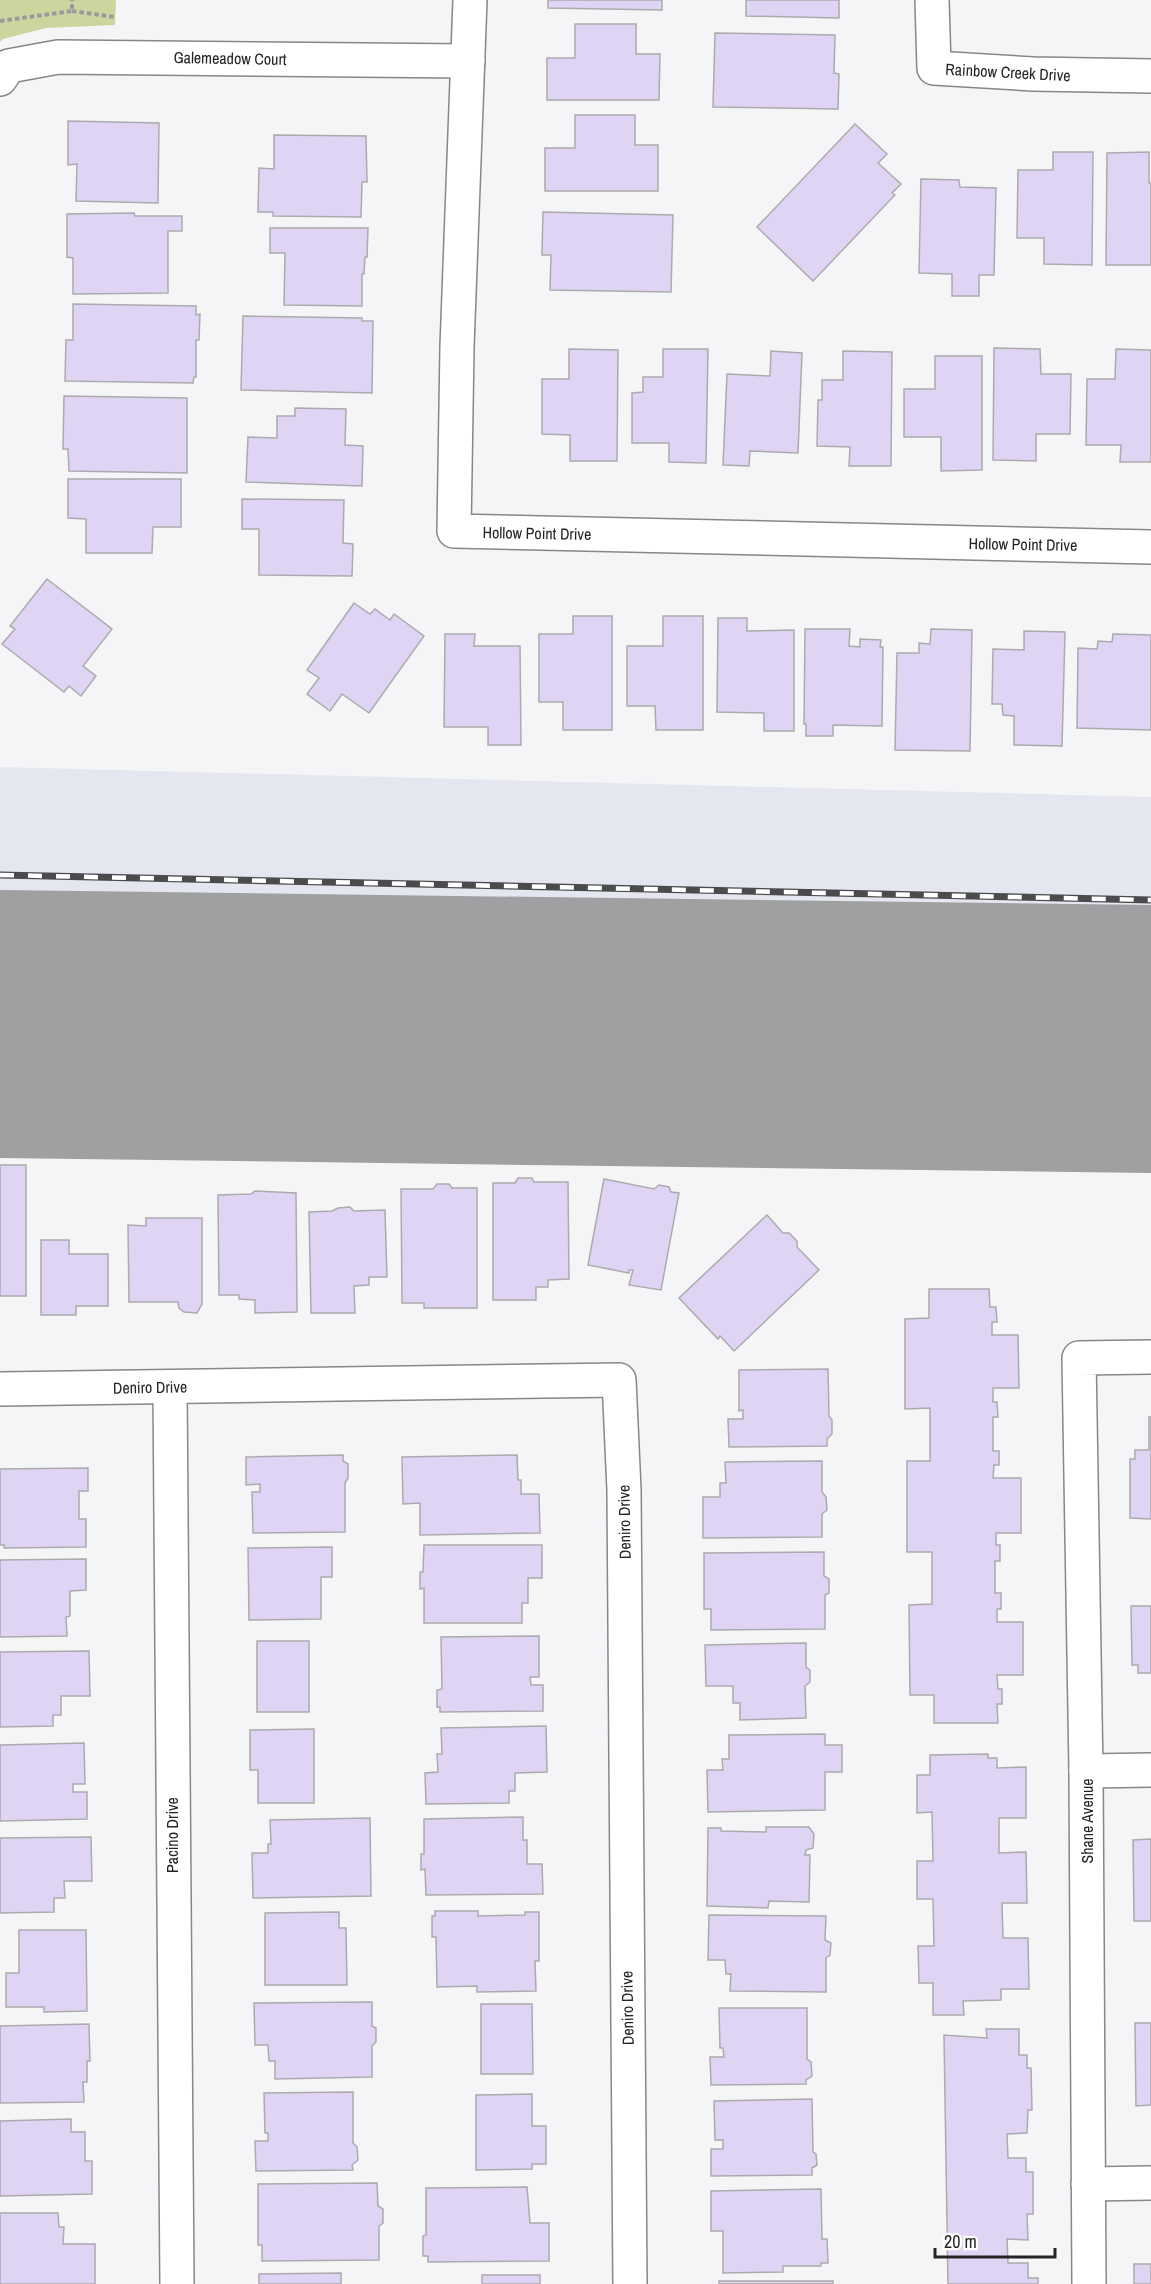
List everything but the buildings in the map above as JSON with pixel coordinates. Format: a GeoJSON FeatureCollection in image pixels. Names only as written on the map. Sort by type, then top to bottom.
{"type":"FeatureCollection","features":[{"type":"Feature","properties":{"kind":"street","name":"Hollow Point Drive"},"geometry":{"type":"LineString","coordinates":[[470,0],[457,348],[454,531],[1151,547]]}},
{"type":"Feature","properties":{"kind":"street","name":"Rainbow Creek Drive"},"geometry":{"type":"LineString","coordinates":[[932,0],[934,68],[1033,74],[1151,76]]}},
{"type":"Feature","properties":{"kind":"street","name":"Galemeadow Court"},"geometry":{"type":"LineString","coordinates":[[0,79],[9,66],[58,57],[468,61]]}},
{"type":"Feature","properties":{"kind":"street","name":"Shane Avenue"},"geometry":{"type":"LineString","coordinates":[[1089,2284],[1086,1771],[1078,1358],[1151,1357]]}},
{"type":"Feature","properties":{"kind":"street","name":"Deniro Drive"},"geometry":{"type":"LineString","coordinates":[[0,1389],[619,1380],[624,1490],[630,2284]]}},
{"type":"Feature","properties":{"kind":"street","name":"Pacino Drive"},"geometry":{"type":"LineString","coordinates":[[170,1387],[177,2284]]}},
{"type":"Feature","properties":{"kind":"street"},"geometry":{"type":"LineString","coordinates":[[1086,1771],[1151,1770]]}},
{"type":"Feature","properties":{"kind":"street"},"geometry":{"type":"LineString","coordinates":[[1088,2184],[1151,2183]]}},
{"type":"Feature","properties":{"kind":"path"},"geometry":{"type":"LineString","coordinates":[[72,0],[72,11]]}},
{"type":"Feature","properties":{"kind":"path"},"geometry":{"type":"LineString","coordinates":[[0,21],[72,11],[115,17]]}},
{"type":"Feature","properties":{"kind":"shaded area"},"geometry":{"type":"Polygon","coordinates":[[[0,767],[1151,797],[1151,1139],[0,1148],[0,767]]]}},
{"type":"Feature","properties":{"kind":"green space"},"geometry":{"type":"Polygon","coordinates":[[[0,0],[116,0],[115,25],[46,28],[3,39],[0,42],[0,0]]]}},
{"type":"Feature","properties":{"kind":"runway"},"geometry":{"type":"LineString","coordinates":[[0,1024],[1151,1039]]}},
{"type":"Feature","properties":{"kind":"railway"},"geometry":{"type":"LineString","coordinates":[[0,875],[1151,900]]}}]}
